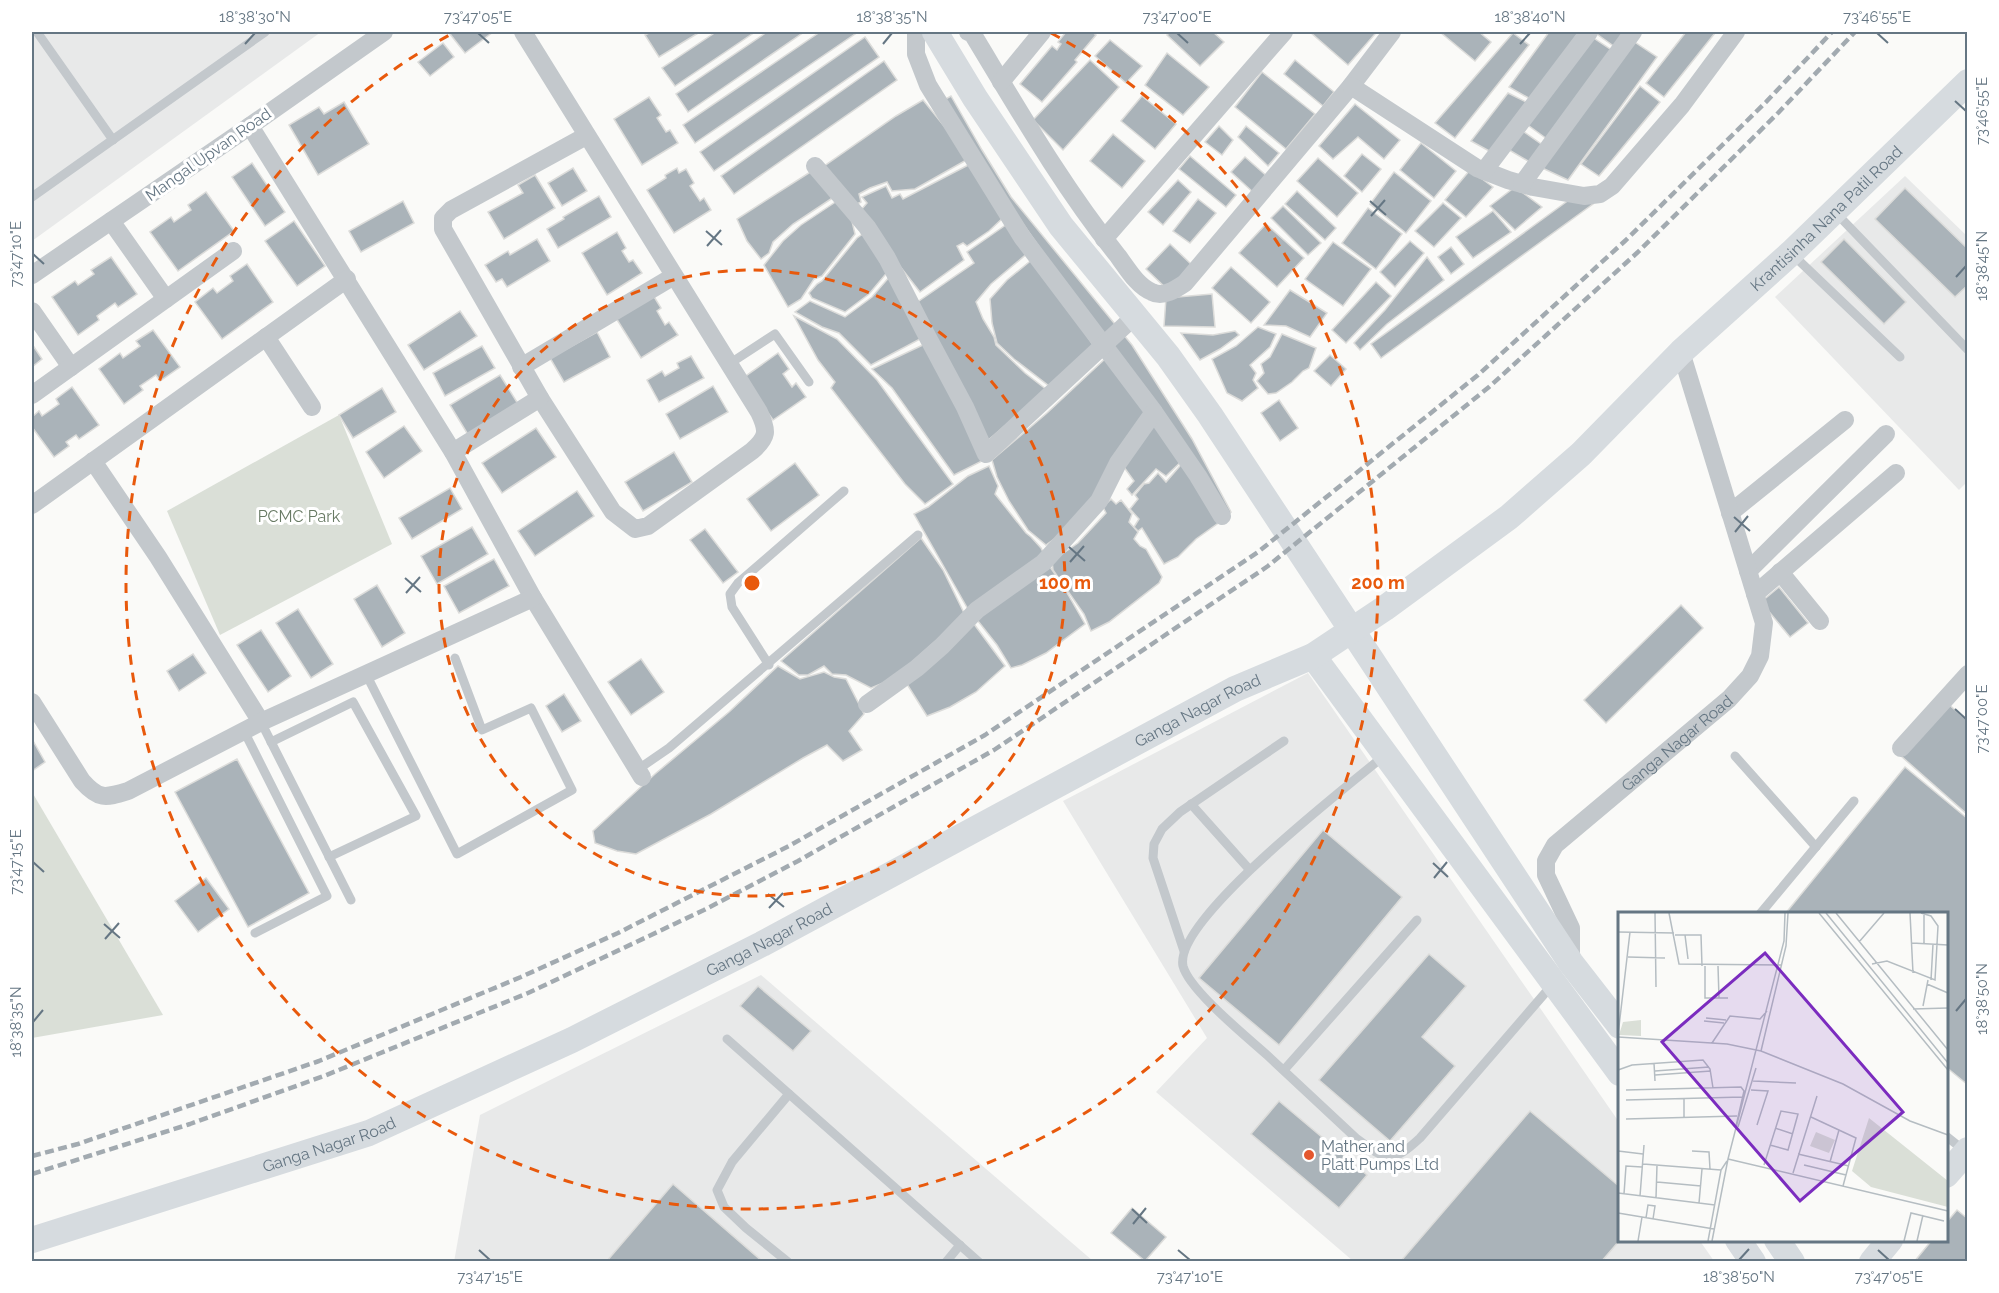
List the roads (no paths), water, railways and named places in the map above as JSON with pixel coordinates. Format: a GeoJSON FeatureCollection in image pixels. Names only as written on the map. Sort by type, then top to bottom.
{"type":"FeatureCollection","features":[{"type":"Feature","properties":{"kind":"main road"},"geometry":{"type":"LineString","coordinates":[[935,32],[975,98],[1061,226],[1168,356],[1210,415],[1572,963],[1618,1023]]}},
{"type":"Feature","properties":{"kind":"main road","name":"Krantisinha Nana Patil Road"},"geometry":{"type":"LineString","coordinates":[[1313,656],[1385,608],[1509,517],[1581,454],[1681,352],[1791,253],[1968,82]]}},
{"type":"Feature","properties":{"kind":"main road"},"geometry":{"type":"LineString","coordinates":[[1313,656],[1618,1070]]}},
{"type":"Feature","properties":{"kind":"main road","name":"Ganga Nagar Road"},"geometry":{"type":"LineString","coordinates":[[32,1240],[369,1133],[572,1040],[642,1005],[762,944],[1235,689],[1313,656]]}},
{"type":"Feature","properties":{"kind":"main road"},"geometry":{"type":"LineString","coordinates":[[1554,983],[1572,963]]}},
{"type":"Feature","properties":{"kind":"main road"},"geometry":{"type":"LineString","coordinates":[[1948,1171],[1962,1148]]}},
{"type":"Feature","properties":{"kind":"main road"},"geometry":{"type":"LineString","coordinates":[[1739,1242],[1753,1262]]}},
{"type":"Feature","properties":{"kind":"main road"},"geometry":{"type":"LineString","coordinates":[[1778,1242],[1792,1262]]}},
{"type":"Feature","properties":{"kind":"main road"},"geometry":{"type":"LineString","coordinates":[[1872,1262],[1888,1242]]}},
{"type":"Feature","properties":{"kind":"street","name":"Mangal Upvan Road"},"geometry":{"type":"LineString","coordinates":[[32,275],[384,32]]}},
{"type":"Feature","properties":{"kind":"street"},"geometry":{"type":"LineString","coordinates":[[523,32],[765,425],[765,435],[761,443],[648,526],[635,529],[613,512],[521,367],[442,229],[443,218],[451,210],[586,136]]}},
{"type":"Feature","properties":{"kind":"street"},"geometry":{"type":"LineString","coordinates":[[916,32],[916,54],[928,85],[1022,237],[1154,412],[1198,476],[1222,516]]}},
{"type":"Feature","properties":{"kind":"street"},"geometry":{"type":"LineString","coordinates":[[968,32],[972,33],[1044,152],[1104,239],[1140,284],[1153,293],[1168,293],[1185,283],[1351,86],[1388,33]]}},
{"type":"Feature","properties":{"kind":"street"},"geometry":{"type":"LineString","coordinates":[[1001,82],[1042,32]]}},
{"type":"Feature","properties":{"kind":"street"},"geometry":{"type":"LineString","coordinates":[[1104,239],[1284,32]]}},
{"type":"Feature","properties":{"kind":"street"},"geometry":{"type":"LineString","coordinates":[[1484,171],[1589,32]]}},
{"type":"Feature","properties":{"kind":"street"},"geometry":{"type":"LineString","coordinates":[[1522,184],[1633,32]]}},
{"type":"Feature","properties":{"kind":"street"},"geometry":{"type":"LineString","coordinates":[[1351,86],[1484,171],[1522,184],[1584,196],[1600,194],[1612,186],[1682,105],[1736,32]]}},
{"type":"Feature","properties":{"kind":"street"},"geometry":{"type":"LineString","coordinates":[[250,126],[453,452],[533,598],[639,773]]}},
{"type":"Feature","properties":{"kind":"street"},"geometry":{"type":"LineString","coordinates":[[815,166],[867,227],[887,258],[965,407],[986,454],[1135,316]]}},
{"type":"Feature","properties":{"kind":"street"},"geometry":{"type":"LineString","coordinates":[[111,221],[166,299]]}},
{"type":"Feature","properties":{"kind":"street"},"geometry":{"type":"LineString","coordinates":[[32,395],[232,251]]}},
{"type":"Feature","properties":{"kind":"street"},"geometry":{"type":"LineString","coordinates":[[521,367],[674,276]]}},
{"type":"Feature","properties":{"kind":"street"},"geometry":{"type":"LineString","coordinates":[[32,505],[347,279]]}},
{"type":"Feature","properties":{"kind":"street"},"geometry":{"type":"LineString","coordinates":[[32,310],[71,367]]}},
{"type":"Feature","properties":{"kind":"street"},"geometry":{"type":"LineString","coordinates":[[266,337],[312,406]]}},
{"type":"Feature","properties":{"kind":"street","name":"Ganga Nagar Road"},"geometry":{"type":"LineString","coordinates":[[1572,963],[1571,928],[1546,875],[1546,861],[1555,845],[1729,699],[1750,676],[1760,656],[1764,623],[1681,352]]}},
{"type":"Feature","properties":{"kind":"street"},"geometry":{"type":"LineString","coordinates":[[453,452],[540,398]]}},
{"type":"Feature","properties":{"kind":"street"},"geometry":{"type":"LineString","coordinates":[[867,704],[917,668],[977,610],[1043,562],[1054,551],[1099,501],[1118,463],[1154,412]]}},
{"type":"Feature","properties":{"kind":"street"},"geometry":{"type":"LineString","coordinates":[[1730,513],[1845,420]]}},
{"type":"Feature","properties":{"kind":"street"},"geometry":{"type":"LineString","coordinates":[[1748,571],[1886,434]]}},
{"type":"Feature","properties":{"kind":"street"},"geometry":{"type":"LineString","coordinates":[[93,461],[158,557],[261,722]]}},
{"type":"Feature","properties":{"kind":"street"},"geometry":{"type":"LineString","coordinates":[[1755,594],[1896,473]]}},
{"type":"Feature","properties":{"kind":"street"},"geometry":{"type":"LineString","coordinates":[[1780,573],[1820,621]]}},
{"type":"Feature","properties":{"kind":"street"},"geometry":{"type":"LineString","coordinates":[[32,702],[82,781],[91,791],[102,797],[128,792],[261,722],[533,598]]}},
{"type":"Feature","properties":{"kind":"street"},"geometry":{"type":"LineString","coordinates":[[1901,748],[1965,683]]}},
{"type":"Feature","properties":{"kind":"lane"},"geometry":{"type":"LineString","coordinates":[[37,32],[113,140]]}},
{"type":"Feature","properties":{"kind":"lane"},"geometry":{"type":"LineString","coordinates":[[32,197],[265,32]]}},
{"type":"Feature","properties":{"kind":"lane"},"geometry":{"type":"LineString","coordinates":[[1834,211],[1968,350]]}},
{"type":"Feature","properties":{"kind":"lane"},"geometry":{"type":"LineString","coordinates":[[1791,253],[1900,357]]}},
{"type":"Feature","properties":{"kind":"lane"},"geometry":{"type":"LineString","coordinates":[[729,364],[775,334],[809,382]]}},
{"type":"Feature","properties":{"kind":"lane"},"geometry":{"type":"LineString","coordinates":[[769,665],[732,608],[730,594],[738,583],[844,491]]}},
{"type":"Feature","properties":{"kind":"lane"},"geometry":{"type":"LineString","coordinates":[[639,773],[769,665],[918,535]]}},
{"type":"Feature","properties":{"kind":"lane"},"geometry":{"type":"LineString","coordinates":[[366,674],[457,854],[572,790],[531,708],[482,730],[455,658]]}},
{"type":"Feature","properties":{"kind":"lane"},"geometry":{"type":"LineString","coordinates":[[271,742],[353,702],[416,816],[329,857]]}},
{"type":"Feature","properties":{"kind":"lane"},"geometry":{"type":"LineString","coordinates":[[261,722],[351,900]]}},
{"type":"Feature","properties":{"kind":"lane"},"geometry":{"type":"LineString","coordinates":[[243,731],[327,896],[255,933]]}},
{"type":"Feature","properties":{"kind":"lane"},"geometry":{"type":"LineString","coordinates":[[1284,741],[1191,804],[1162,829],[1154,844],[1153,858],[1184,951],[1183,965],[1193,983],[1217,1009],[1358,1139],[1379,1155],[1394,1157],[1407,1150],[1420,1138],[1554,983]]}},
{"type":"Feature","properties":{"kind":"lane"},"geometry":{"type":"LineString","coordinates":[[1184,951],[1195,930],[1250,869],[1386,754]]}},
{"type":"Feature","properties":{"kind":"lane"},"geometry":{"type":"LineString","coordinates":[[1735,756],[1816,847]]}},
{"type":"Feature","properties":{"kind":"lane"},"geometry":{"type":"LineString","coordinates":[[1762,912],[1854,801]]}},
{"type":"Feature","properties":{"kind":"lane"},"geometry":{"type":"LineString","coordinates":[[1191,804],[1250,869]]}},
{"type":"Feature","properties":{"kind":"lane"},"geometry":{"type":"LineString","coordinates":[[1284,1071],[1417,920]]}},
{"type":"Feature","properties":{"kind":"lane"},"geometry":{"type":"LineString","coordinates":[[727,1039],[979,1262]]}},
{"type":"Feature","properties":{"kind":"lane"},"geometry":{"type":"LineString","coordinates":[[789,1094],[732,1162],[717,1190],[724,1207],[746,1228],[789,1262]]}},
{"type":"Feature","properties":{"kind":"lane"},"geometry":{"type":"LineString","coordinates":[[946,1262],[960,1245]]}},
{"type":"Feature","properties":{"kind":"railway"},"geometry":{"type":"LineString","coordinates":[[32,1156],[78,1144],[319,1061],[521,977],[618,933],[789,846],[985,735],[1258,552],[1478,375],[1626,240],[1766,102],[1832,32]]}},
{"type":"Feature","properties":{"kind":"railway"},"geometry":{"type":"LineString","coordinates":[[32,1174],[190,1124],[324,1076],[528,993],[704,910],[798,861],[994,750],[1268,566],[1489,387],[1638,252],[1778,113],[1855,32]]}},
{"type":"Feature","properties":{"kind":"place","name":"Mather and Platt Pumps Ltd"},"geometry":{"type":"Point","coordinates":[1309,1155]}},
{"type":"Feature","properties":{"kind":"park label","name":"PCMC Park"},"geometry":{"type":"Point","coordinates":[299,516]}}]}
